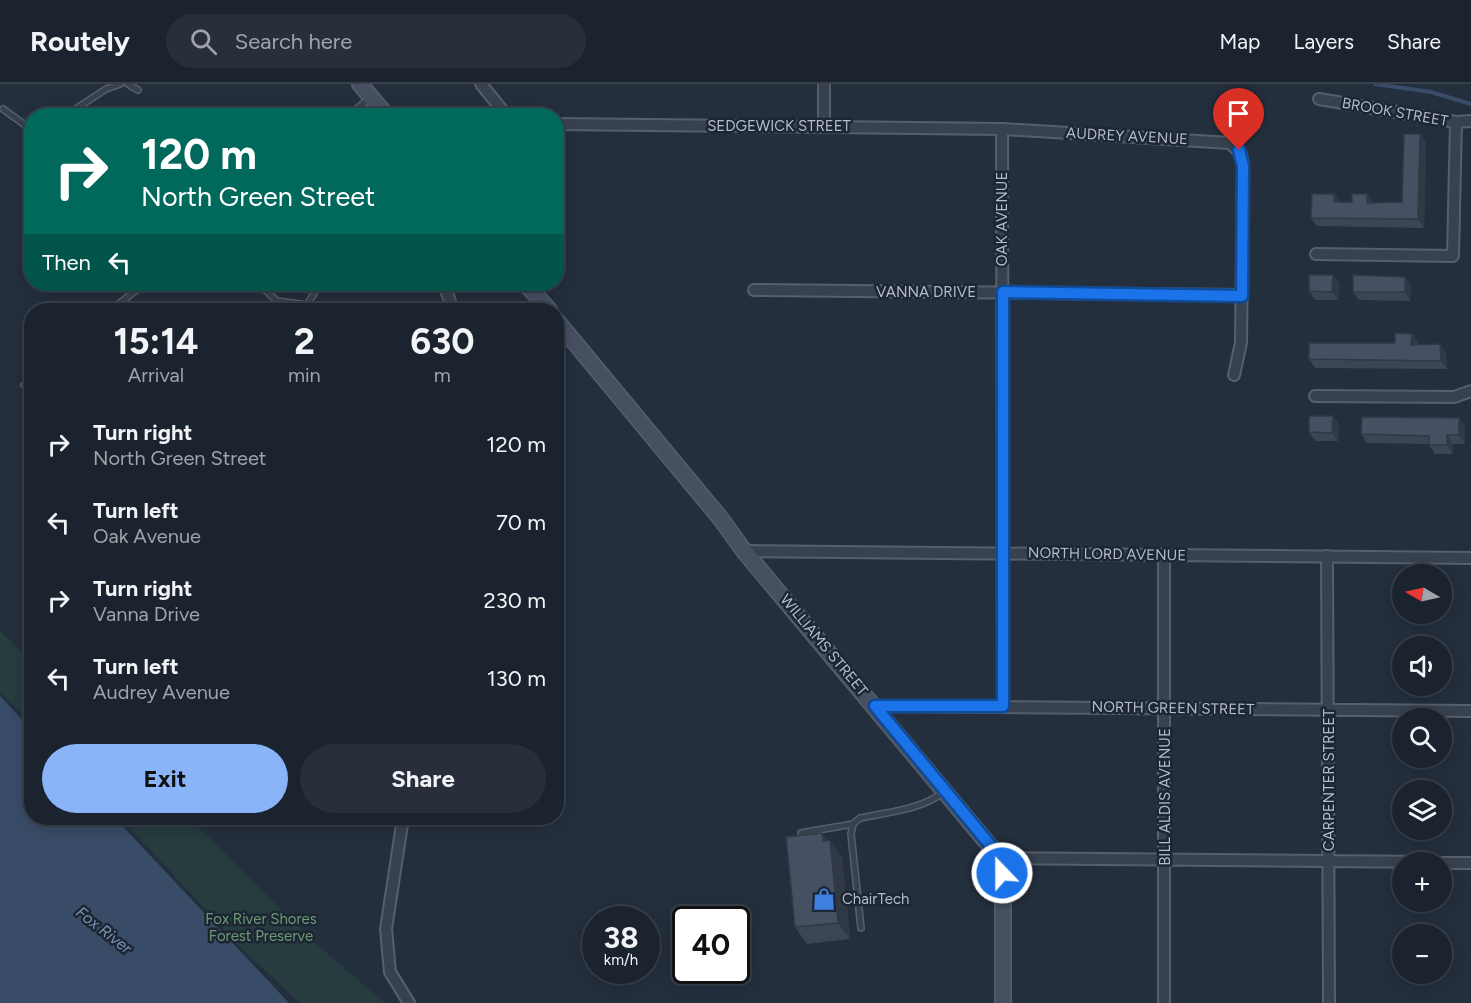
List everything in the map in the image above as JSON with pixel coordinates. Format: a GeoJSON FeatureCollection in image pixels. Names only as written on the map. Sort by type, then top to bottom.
{"type":"FeatureCollection","features":[{"type":"Feature","properties":{"kind":"street"},"geometry":{"type":"LineString","coordinates":[[360,84],[380,108]]}},
{"type":"Feature","properties":{"kind":"street"},"geometry":{"type":"LineString","coordinates":[[481,84],[500,108]]}},
{"type":"Feature","properties":{"kind":"street"},"geometry":{"type":"LineString","coordinates":[[824,84],[824,126]]}},
{"type":"Feature","properties":{"kind":"street","name":"BROOK STREET"},"geometry":{"type":"LineString","coordinates":[[1319,99],[1456,123],[1471,121]]}},
{"type":"Feature","properties":{"kind":"street"},"geometry":{"type":"LineString","coordinates":[[1316,254],[1454,256],[1456,123]]}},
{"type":"Feature","properties":{"kind":"street","name":"SEDGEWICK STREET"},"geometry":{"type":"LineString","coordinates":[[564,124],[1002,129]]}},
{"type":"Feature","properties":{"kind":"street","name":"OAK AVENUE"},"geometry":{"type":"LineString","coordinates":[[1002,129],[1003,706]]}},
{"type":"Feature","properties":{"kind":"street","name":"AUDREY AVENUE"},"geometry":{"type":"LineString","coordinates":[[1002,129],[1215,140],[1234,145],[1243,161],[1241,344],[1234,375]]}},
{"type":"Feature","properties":{"kind":"street","name":"VANNA DRIVE"},"geometry":{"type":"LineString","coordinates":[[754,290],[1242,296]]}},
{"type":"Feature","properties":{"kind":"street"},"geometry":{"type":"LineString","coordinates":[[532,291],[543,303]]}},
{"type":"Feature","properties":{"kind":"street","name":"WILLIAMS STREET"},"geometry":{"type":"LineString","coordinates":[[564,330],[999,858],[1004,889],[1003,1003]]}},
{"type":"Feature","properties":{"kind":"street"},"geometry":{"type":"LineString","coordinates":[[1316,396],[1443,397],[1471,392]]}},
{"type":"Feature","properties":{"kind":"street","name":"NORTH LORD AVENUE"},"geometry":{"type":"LineString","coordinates":[[744,551],[1471,558]]}},
{"type":"Feature","properties":{"kind":"street","name":"BILL ALDIS AVENUE"},"geometry":{"type":"LineString","coordinates":[[1164,554],[1164,1003]]}},
{"type":"Feature","properties":{"kind":"street","name":"CARPENTER STREET"},"geometry":{"type":"LineString","coordinates":[[1327,556],[1329,1003]]}},
{"type":"Feature","properties":{"kind":"street","name":"NORTH GREEN STREET"},"geometry":{"type":"LineString","coordinates":[[875,706],[1471,711]]}},
{"type":"Feature","properties":{"kind":"street"},"geometry":{"type":"LineString","coordinates":[[402,825],[386,929],[390,972],[409,1003]]}},
{"type":"Feature","properties":{"kind":"street"},"geometry":{"type":"LineString","coordinates":[[999,858],[1392,862]]}},
{"type":"Feature","properties":{"kind":"street"},"geometry":{"type":"LineString","coordinates":[[1452,863],[1471,863]]}},
{"type":"Feature","properties":{"kind":"lane"},"geometry":{"type":"LineString","coordinates":[[77,108],[98,94],[120,84]]}},
{"type":"Feature","properties":{"kind":"lane"},"geometry":{"type":"LineString","coordinates":[[128,84],[138,90]]}},
{"type":"Feature","properties":{"kind":"lane"},"geometry":{"type":"LineString","coordinates":[[358,108],[371,97]]}},
{"type":"Feature","properties":{"kind":"lane"},"geometry":{"type":"LineString","coordinates":[[3,109],[24,124]]}},
{"type":"Feature","properties":{"kind":"lane"},"geometry":{"type":"LineString","coordinates":[[120,303],[135,291]]}},
{"type":"Feature","properties":{"kind":"lane"},"geometry":{"type":"LineString","coordinates":[[266,291],[277,301],[284,303]]}},
{"type":"Feature","properties":{"kind":"lane"},"geometry":{"type":"LineString","coordinates":[[801,833],[853,824],[860,818],[925,804],[946,791]]}},
{"type":"Feature","properties":{"kind":"lane"},"geometry":{"type":"LineString","coordinates":[[853,824],[851,834],[861,928]]}},
{"type":"Feature","properties":{"kind":"green space"},"geometry":{"type":"Polygon","coordinates":[[[0,631],[24,654],[24,717],[0,692],[0,631]]]}},
{"type":"Feature","properties":{"kind":"green space","name":"Fox River Shores Forest Preserve"},"geometry":{"type":"Polygon","coordinates":[[[127,825],[196,825],[314,942],[385,1003],[300,1003],[241,948],[127,825]]]}},
{"type":"Feature","properties":{"kind":"water","name":"Fox River"},"geometry":{"type":"Polygon","coordinates":[[[0,696],[24,722],[24,825],[122,825],[289,1003],[0,1003],[0,696]]]}},
{"type":"Feature","properties":{"kind":"building"},"geometry":{"type":"Polygon","coordinates":[[[1404,134],[1420,134],[1418,219],[1311,218],[1312,194],[1334,194],[1334,202],[1352,202],[1352,194],[1367,194],[1367,203],[1402,202],[1404,134]]]}},
{"type":"Feature","properties":{"kind":"building"},"geometry":{"type":"Polygon","coordinates":[[[1309,275],[1333,275],[1332,292],[1309,291],[1309,275]]]}},
{"type":"Feature","properties":{"kind":"building"},"geometry":{"type":"Polygon","coordinates":[[[1353,275],[1405,277],[1405,292],[1353,292],[1353,275]]]}},
{"type":"Feature","properties":{"kind":"building"},"geometry":{"type":"Polygon","coordinates":[[[1395,333],[1412,334],[1411,345],[1440,344],[1441,361],[1309,359],[1309,343],[1395,343],[1395,333]]]}},
{"type":"Feature","properties":{"kind":"building"},"geometry":{"type":"Polygon","coordinates":[[[1309,416],[1333,416],[1332,433],[1309,432],[1309,416]]]}},
{"type":"Feature","properties":{"kind":"building"},"geometry":{"type":"Polygon","coordinates":[[[1362,417],[1459,418],[1459,435],[1447,435],[1447,445],[1429,445],[1429,436],[1361,434],[1362,417]]]}},
{"type":"Feature","properties":{"kind":"building","name":"ChairTech"},"geometry":{"type":"Polygon","coordinates":[[[822,833],[823,841],[830,840],[838,923],[795,927],[786,837],[822,833]]]}},
{"type":"Feature","properties":{"kind":"waterway"},"geometry":{"type":"LineString","coordinates":[[1375,84],[1431,92],[1471,104]]}},
{"type":"Feature","properties":{"kind":"place","name":"ChairTech"},"geometry":{"type":"Point","coordinates":[824,899]}},
{"type":"Feature","properties":{"kind":"route"},"geometry":{"type":"LineString","coordinates":[[1002,873],[999,858],[991,846],[875,706],[1003,706],[1003,292],[1242,296],[1243,166],[1239,150]]}}]}
